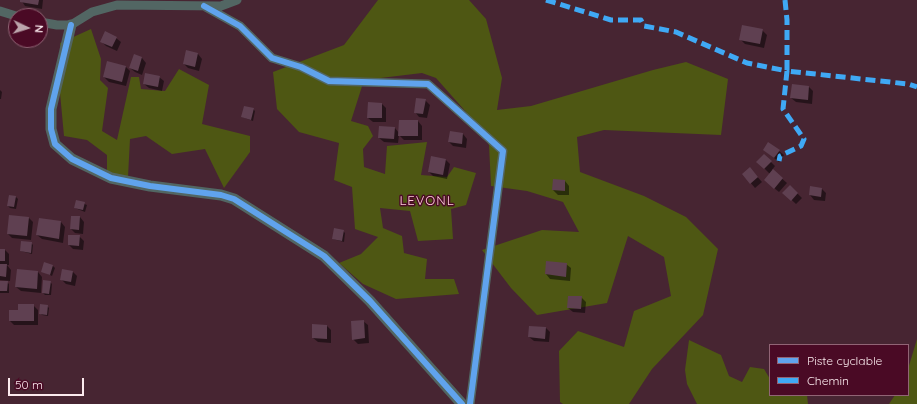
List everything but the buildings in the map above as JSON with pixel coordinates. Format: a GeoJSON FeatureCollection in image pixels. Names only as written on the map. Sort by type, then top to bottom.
{"type":"FeatureCollection","features":[{"type":"Feature","properties":{"kind":"street"},"geometry":{"type":"LineString","coordinates":[[48,23],[71,25],[92,12],[117,5],[222,6],[237,0]]}},
{"type":"Feature","properties":{"kind":"street"},"geometry":{"type":"LineString","coordinates":[[204,6],[240,26],[272,58],[301,67],[329,81],[428,84],[503,151],[470,404]]}},
{"type":"Feature","properties":{"kind":"street"},"geometry":{"type":"LineString","coordinates":[[71,25],[50,109],[51,129],[55,144],[72,159],[111,178],[150,186],[221,195],[234,200],[324,256],[370,301],[462,404]]}},
{"type":"Feature","properties":{"kind":"green space"},"geometry":{"type":"Polygon","coordinates":[[[378,0],[469,0],[486,19],[502,78],[497,110],[531,106],[653,70],[686,62],[728,79],[721,135],[604,130],[577,137],[580,172],[644,196],[686,217],[718,249],[703,315],[652,369],[629,404],[563,404],[560,402],[559,351],[578,331],[624,347],[634,311],[671,296],[664,257],[628,236],[607,303],[537,315],[511,288],[482,250],[542,230],[579,232],[563,202],[527,191],[491,186],[489,145],[466,112],[436,78],[422,73],[364,80],[351,121],[368,126],[373,136],[363,149],[364,167],[385,174],[387,146],[427,142],[421,175],[447,177],[454,167],[476,173],[466,205],[451,209],[453,239],[418,241],[410,211],[380,208],[383,228],[402,236],[404,253],[427,259],[425,279],[454,279],[459,294],[396,299],[363,284],[339,263],[361,254],[378,237],[355,229],[352,187],[334,180],[339,143],[299,132],[277,109],[273,72],[344,45],[378,0]]]}},
{"type":"Feature","properties":{"kind":"green space"},"geometry":{"type":"Polygon","coordinates":[[[91,29],[101,59],[100,80],[108,88],[102,131],[117,140],[131,77],[139,77],[141,89],[165,91],[179,69],[209,85],[202,124],[250,136],[250,152],[224,188],[205,149],[172,154],[146,136],[130,139],[128,177],[107,173],[107,155],[87,140],[64,136],[60,93],[60,43],[91,29]]]}},
{"type":"Feature","properties":{"kind":"green space"},"geometry":{"type":"Polygon","coordinates":[[[917,339],[917,404],[889,404],[894,396],[909,396],[909,366],[917,339]]]}},
{"type":"Feature","properties":{"kind":"green space"},"geometry":{"type":"Polygon","coordinates":[[[689,340],[721,355],[729,376],[742,382],[750,367],[764,369],[769,377],[769,396],[807,396],[808,404],[697,404],[687,384],[685,370],[689,340]]]}},
{"type":"Feature","properties":{"kind":"marked path"},"geometry":{"type":"LineString","coordinates":[[546,0],[611,20],[641,20],[644,26],[676,32],[747,63],[787,71],[783,109],[804,139],[801,146],[780,156],[779,161]]}},
{"type":"Feature","properties":{"kind":"marked path"},"geometry":{"type":"LineString","coordinates":[[785,0],[787,20],[787,71],[908,84],[917,87]]}},
{"type":"Feature","properties":{"kind":"cycle path"},"geometry":{"type":"LineString","coordinates":[[204,6],[240,26],[272,58],[301,67],[329,81],[428,84],[503,151],[470,404]]}},
{"type":"Feature","properties":{"kind":"cycle path"},"geometry":{"type":"LineString","coordinates":[[71,25],[51,109],[51,129],[55,144],[72,159],[111,178],[150,186],[221,195],[234,199],[324,256],[370,301],[462,404]]}},
{"type":"Feature","properties":{"kind":"district","name":"LEVONL"},"geometry":{"type":"Point","coordinates":[427,201]}}]}
